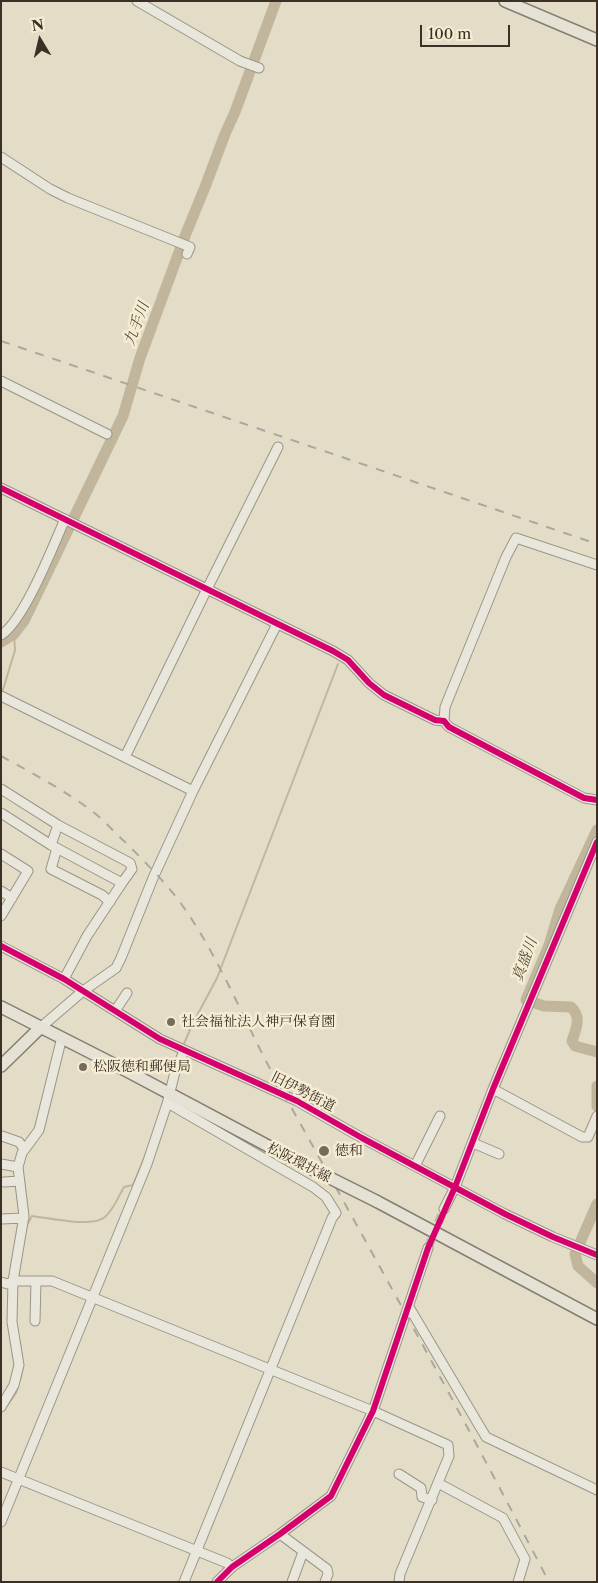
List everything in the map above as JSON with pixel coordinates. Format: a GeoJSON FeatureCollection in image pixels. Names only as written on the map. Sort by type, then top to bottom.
{"type":"FeatureCollection","features":[{"type":"Feature","properties":{"kind":"main road"},"geometry":{"type":"LineString","coordinates":[[505,1],[597,40]]}},
{"type":"Feature","properties":{"kind":"main road","name":"松阪環状線"},"geometry":{"type":"LineString","coordinates":[[1,1007],[62,1038],[168,1099],[376,1201],[597,1320]]}},
{"type":"Feature","properties":{"kind":"main road"},"geometry":{"type":"LineString","coordinates":[[1,1066],[40,1028]]}},
{"type":"Feature","properties":{"kind":"street"},"geometry":{"type":"LineString","coordinates":[[136,1],[240,61],[259,68]]}},
{"type":"Feature","properties":{"kind":"street"},"geometry":{"type":"LineString","coordinates":[[1,157],[50,189],[68,198],[190,247],[187,254]]}},
{"type":"Feature","properties":{"kind":"street"},"geometry":{"type":"LineString","coordinates":[[1,381],[107,434]]}},
{"type":"Feature","properties":{"kind":"street"},"geometry":{"type":"LineString","coordinates":[[125,757],[206,589],[278,447]]}},
{"type":"Feature","properties":{"kind":"street"},"geometry":{"type":"LineString","coordinates":[[1,488],[348,660],[369,683],[384,695],[434,720],[444,721]]}},
{"type":"Feature","properties":{"kind":"street"},"geometry":{"type":"LineString","coordinates":[[1,635],[9,630],[24,606],[65,519]]}},
{"type":"Feature","properties":{"kind":"street"},"geometry":{"type":"LineString","coordinates":[[597,565],[516,538],[499,574],[445,707],[444,721],[449,727],[584,798],[597,800]]}},
{"type":"Feature","properties":{"kind":"street"},"geometry":{"type":"LineString","coordinates":[[40,1028],[83,991],[116,968],[153,878],[193,791],[278,624]]}},
{"type":"Feature","properties":{"kind":"street"},"geometry":{"type":"LineString","coordinates":[[1,696],[193,791]]}},
{"type":"Feature","properties":{"kind":"street"},"geometry":{"type":"LineString","coordinates":[[1,789],[58,825],[130,863],[132,870],[87,936],[64,979]]}},
{"type":"Feature","properties":{"kind":"street"},"geometry":{"type":"LineString","coordinates":[[1,813],[54,847],[122,883]]}},
{"type":"Feature","properties":{"kind":"street"},"geometry":{"type":"LineString","coordinates":[[58,825],[51,869],[102,895],[110,902]]}},
{"type":"Feature","properties":{"kind":"street"},"geometry":{"type":"LineString","coordinates":[[444,1209],[455,1187],[529,1003],[597,842]]}},
{"type":"Feature","properties":{"kind":"street"},"geometry":{"type":"LineString","coordinates":[[1,854],[28,871],[1,916]]}},
{"type":"Feature","properties":{"kind":"street"},"geometry":{"type":"LineString","coordinates":[[1,891],[12,898]]}},
{"type":"Feature","properties":{"kind":"street","name":"旧伊勢街道"},"geometry":{"type":"LineString","coordinates":[[1,946],[64,979],[160,1039],[297,1101],[505,1214],[597,1256]]}},
{"type":"Feature","properties":{"kind":"street"},"geometry":{"type":"LineString","coordinates":[[115,1011],[127,993]]}},
{"type":"Feature","properties":{"kind":"street"},"geometry":{"type":"LineString","coordinates":[[1,1407],[14,1385],[19,1365],[12,1330],[13,1282],[24,1218],[18,1167],[22,1152],[39,1130],[62,1038]]}},
{"type":"Feature","properties":{"kind":"street"},"geometry":{"type":"LineString","coordinates":[[1,1522],[147,1164],[151,1143],[184,1051]]}},
{"type":"Feature","properties":{"kind":"street"},"geometry":{"type":"LineString","coordinates":[[494,1089],[582,1137],[588,1137],[597,1116]]}},
{"type":"Feature","properties":{"kind":"street"},"geometry":{"type":"LineString","coordinates":[[168,1099],[173,1106],[313,1187],[326,1197],[336,1213],[332,1218],[184,1582]]}},
{"type":"Feature","properties":{"kind":"street"},"geometry":{"type":"LineString","coordinates":[[415,1166],[440,1116]]}},
{"type":"Feature","properties":{"kind":"street"},"geometry":{"type":"LineString","coordinates":[[2,1136],[19,1142],[24,1150]]}},
{"type":"Feature","properties":{"kind":"street"},"geometry":{"type":"LineString","coordinates":[[473,1143],[499,1154]]}},
{"type":"Feature","properties":{"kind":"street"},"geometry":{"type":"LineString","coordinates":[[1,1164],[18,1167]]}},
{"type":"Feature","properties":{"kind":"street"},"geometry":{"type":"LineString","coordinates":[[4,1182],[19,1181]]}},
{"type":"Feature","properties":{"kind":"street"},"geometry":{"type":"LineString","coordinates":[[1,1219],[24,1218]]}},
{"type":"Feature","properties":{"kind":"street"},"geometry":{"type":"LineString","coordinates":[[217,1582],[232,1568],[331,1496],[373,1411],[428,1248]]}},
{"type":"Feature","properties":{"kind":"street"},"geometry":{"type":"LineString","coordinates":[[35,1321],[36,1281]]}},
{"type":"Feature","properties":{"kind":"street"},"geometry":{"type":"LineString","coordinates":[[1,1282],[8,1284],[13,1282],[52,1281],[373,1411],[448,1445],[449,1456],[400,1574],[399,1582]]}},
{"type":"Feature","properties":{"kind":"street"},"geometry":{"type":"LineString","coordinates":[[409,1307],[486,1437],[597,1490]]}},
{"type":"Feature","properties":{"kind":"street"},"geometry":{"type":"LineString","coordinates":[[1,1472],[227,1563],[232,1568]]}},
{"type":"Feature","properties":{"kind":"street"},"geometry":{"type":"LineString","coordinates":[[399,1474],[421,1488],[422,1497],[432,1500]]}},
{"type":"Feature","properties":{"kind":"street"},"geometry":{"type":"LineString","coordinates":[[438,1483],[504,1518],[525,1559],[518,1582]]}},
{"type":"Feature","properties":{"kind":"street"},"geometry":{"type":"LineString","coordinates":[[280,1534],[327,1569],[328,1574],[325,1582]]}},
{"type":"Feature","properties":{"kind":"street"},"geometry":{"type":"LineString","coordinates":[[292,1582],[303,1552]]}},
{"type":"Feature","properties":{"kind":"waterway","name":"九手川"},"geometry":{"type":"LineString","coordinates":[[1,642],[14,634],[24,621],[123,416],[140,358],[276,1]]}},
{"type":"Feature","properties":{"kind":"waterway"},"geometry":{"type":"LineString","coordinates":[[2,693],[15,650],[14,634]]}},
{"type":"Feature","properties":{"kind":"waterway"},"geometry":{"type":"LineString","coordinates":[[183,1046],[217,978],[338,664]]}},
{"type":"Feature","properties":{"kind":"waterway","name":"真盛川"},"geometry":{"type":"LineString","coordinates":[[597,830],[560,909],[549,945],[526,1000],[544,1006],[571,1007],[577,1019],[572,1041],[575,1046],[597,1052]]}},
{"type":"Feature","properties":{"kind":"waterway","name":"真盛川"},"geometry":{"type":"LineString","coordinates":[[597,1086],[597,1106]]}},
{"type":"Feature","properties":{"kind":"waterway"},"geometry":{"type":"LineString","coordinates":[[27,1225],[32,1216],[81,1222],[90,1222],[105,1217],[124,1187],[133,1185],[146,1154]]}},
{"type":"Feature","properties":{"kind":"waterway","name":"真盛川"},"geometry":{"type":"LineString","coordinates":[[597,1204],[575,1254],[578,1266],[597,1283]]}},
{"type":"Feature","properties":{"kind":"waterway"},"geometry":{"type":"LineString","coordinates":[[20,1343],[22,1360]]}},
{"type":"Feature","properties":{"kind":"waterway"},"geometry":{"type":"LineString","coordinates":[[20,1380],[23,1367]]}},
{"type":"Feature","properties":{"kind":"waterway"},"geometry":{"type":"LineString","coordinates":[[7,1406],[18,1387]]}},
{"type":"Feature","properties":{"kind":"tunnel"},"geometry":{"type":"LineString","coordinates":[[428,1248],[444,1209]]}},
{"type":"Feature","properties":{"kind":"railway"},"geometry":{"type":"LineString","coordinates":[[1,341],[597,544]]}},
{"type":"Feature","properties":{"kind":"railway"},"geometry":{"type":"LineString","coordinates":[[1,756],[59,789],[96,815],[158,876],[177,898],[192,920],[219,967],[268,1065],[450,1396],[549,1582]]}},
{"type":"Feature","properties":{"kind":"cycle path"},"geometry":{"type":"LineString","coordinates":[[1,488],[333,651],[348,660],[369,683],[384,695],[435,720],[444,721],[449,727],[584,798],[597,800]]}},
{"type":"Feature","properties":{"kind":"cycle path"},"geometry":{"type":"LineString","coordinates":[[217,1582],[232,1567],[331,1496],[373,1411],[428,1248],[597,842]]}},
{"type":"Feature","properties":{"kind":"cycle path"},"geometry":{"type":"LineString","coordinates":[[1,946],[64,979],[160,1039],[297,1101],[505,1214],[597,1255]]}},
{"type":"Feature","properties":{"kind":"place","name":"社会福祉法人神戸保育園"},"geometry":{"type":"Point","coordinates":[171,1022]}},
{"type":"Feature","properties":{"kind":"place","name":"松阪徳和郵便局"},"geometry":{"type":"Point","coordinates":[83,1067]}},
{"type":"Feature","properties":{"kind":"place","name":"徳和"},"geometry":{"type":"Point","coordinates":[324,1151]}}]}
